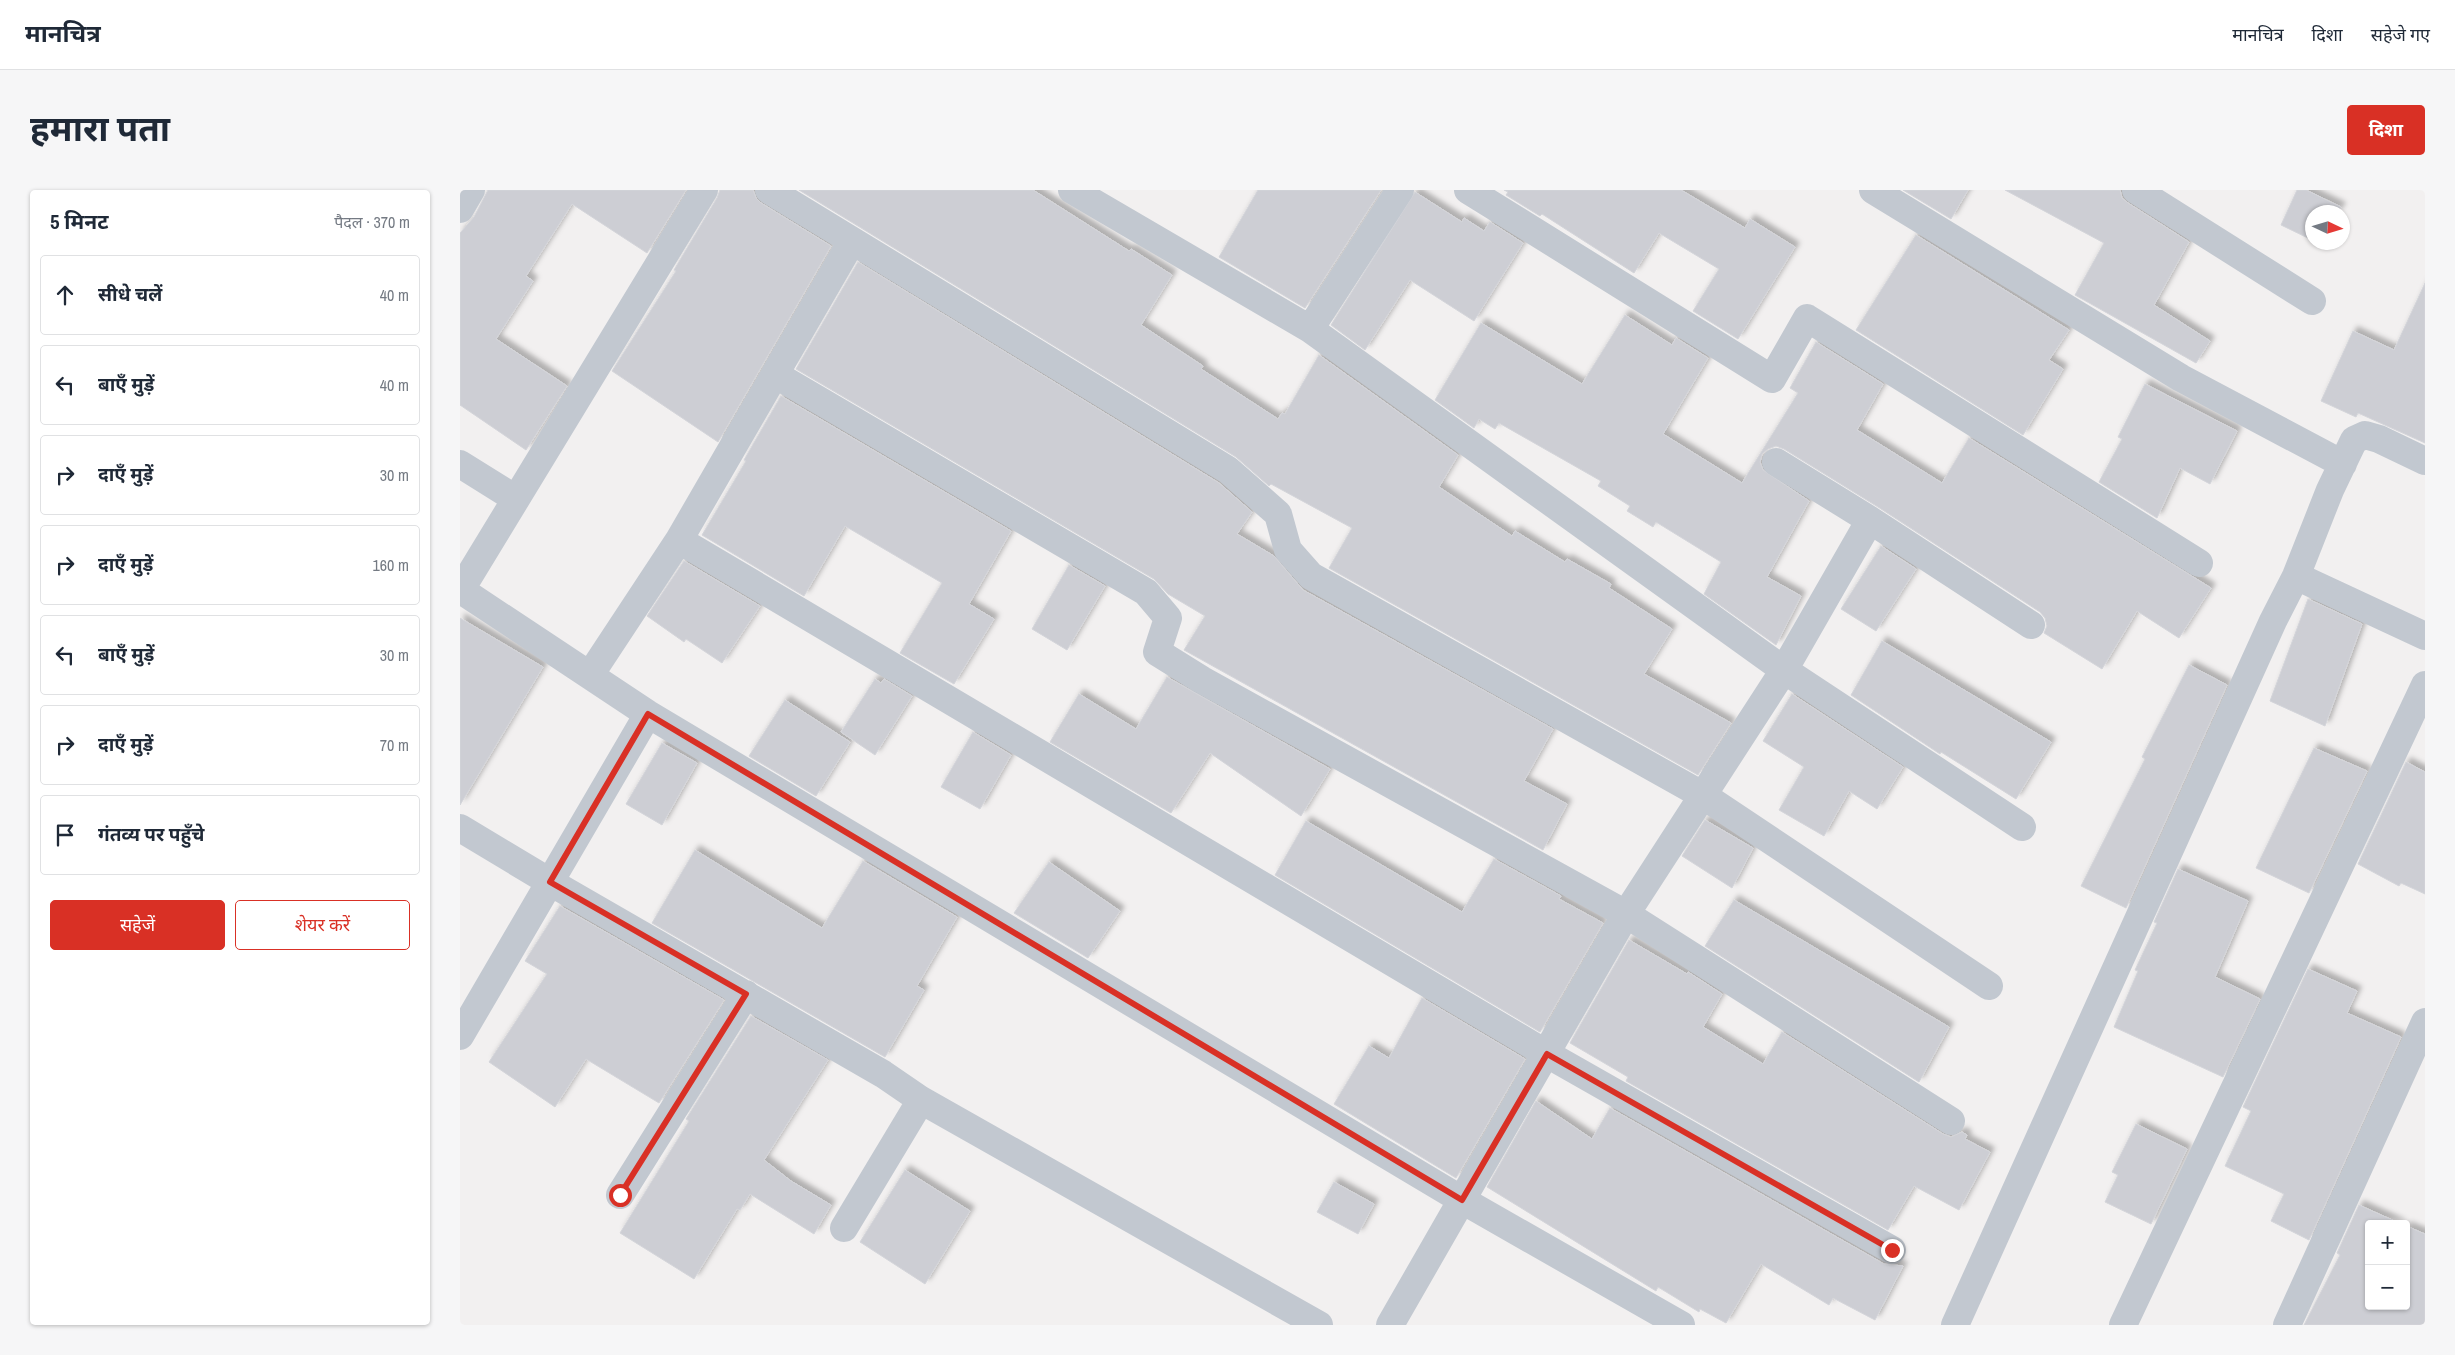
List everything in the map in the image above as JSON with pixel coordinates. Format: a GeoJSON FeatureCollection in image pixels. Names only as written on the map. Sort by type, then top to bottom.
{"type":"FeatureCollection","features":[{"type":"Feature","properties":{"kind":"street"},"geometry":{"type":"LineString","coordinates":[[460,208],[471,190]]}},
{"type":"Feature","properties":{"kind":"street"},"geometry":{"type":"LineString","coordinates":[[704,190],[460,590],[648,714],[1462,1200],[1681,1325]]}},
{"type":"Feature","properties":{"kind":"street"},"geometry":{"type":"LineString","coordinates":[[769,190],[1228,470],[1278,514],[1288,550],[1311,576],[1704,796],[1989,986]]}},
{"type":"Feature","properties":{"kind":"street"},"geometry":{"type":"LineString","coordinates":[[1072,190],[1310,329],[1784,670],[2022,827]]}},
{"type":"Feature","properties":{"kind":"street"},"geometry":{"type":"LineString","coordinates":[[1310,329],[1400,190]]}},
{"type":"Feature","properties":{"kind":"street"},"geometry":{"type":"LineString","coordinates":[[1468,190],[1772,379],[1806,318],[2199,563]]}},
{"type":"Feature","properties":{"kind":"street"},"geometry":{"type":"LineString","coordinates":[[1873,190],[2180,378],[2343,464]]}},
{"type":"Feature","properties":{"kind":"street"},"geometry":{"type":"LineString","coordinates":[[2136,190],[2312,301]]}},
{"type":"Feature","properties":{"kind":"street"},"geometry":{"type":"LineString","coordinates":[[590,675],[679,540],[852,241]]}},
{"type":"Feature","properties":{"kind":"street"},"geometry":{"type":"LineString","coordinates":[[776,375],[1146,592],[1168,618],[1157,652],[1202,680],[1626,914],[1951,1121]]}},
{"type":"Feature","properties":{"kind":"street"},"geometry":{"type":"LineString","coordinates":[[1955,1325],[2265,639],[2296,576],[2330,490],[2354,440],[2365,435],[2379,439],[2425,461]]}},
{"type":"Feature","properties":{"kind":"street"},"geometry":{"type":"LineString","coordinates":[[1776,462],[1870,520],[2031,625]]}},
{"type":"Feature","properties":{"kind":"street"},"geometry":{"type":"LineString","coordinates":[[460,464],[516,499]]}},
{"type":"Feature","properties":{"kind":"street"},"geometry":{"type":"LineString","coordinates":[[1390,1325],[1626,914],[1784,670],[1870,520]]}},
{"type":"Feature","properties":{"kind":"street"},"geometry":{"type":"LineString","coordinates":[[679,540],[1547,1054],[1892,1250]]}},
{"type":"Feature","properties":{"kind":"street"},"geometry":{"type":"LineString","coordinates":[[2296,576],[2425,636]]}},
{"type":"Feature","properties":{"kind":"street"},"geometry":{"type":"LineString","coordinates":[[2123,1325],[2425,686]]}},
{"type":"Feature","properties":{"kind":"street"},"geometry":{"type":"LineString","coordinates":[[460,1036],[648,714]]}},
{"type":"Feature","properties":{"kind":"street"},"geometry":{"type":"LineString","coordinates":[[460,828],[883,1074],[921,1100],[1319,1325]]}},
{"type":"Feature","properties":{"kind":"street"},"geometry":{"type":"LineString","coordinates":[[620,1195],[746,994]]}},
{"type":"Feature","properties":{"kind":"street"},"geometry":{"type":"LineString","coordinates":[[2288,1325],[2425,1022]]}},
{"type":"Feature","properties":{"kind":"street"},"geometry":{"type":"LineString","coordinates":[[844,1228],[921,1100]]}},
{"type":"Feature","properties":{"kind":"building"},"geometry":{"type":"Polygon","coordinates":[[[488,190],[686,190],[647,253],[572,204],[526,276],[533,281],[496,339],[567,386],[526,450],[460,405],[460,233],[474,217],[488,190]]]}},
{"type":"Feature","properties":{"kind":"building"},"geometry":{"type":"Polygon","coordinates":[[[720,190],[753,190],[756,198],[761,203],[831,246],[718,442],[612,371],[676,271],[674,270],[720,190]]]}},
{"type":"Feature","properties":{"kind":"building"},"geometry":{"type":"Polygon","coordinates":[[[799,190],[1033,190],[1129,251],[1131,249],[1172,275],[1141,325],[1203,366],[1201,369],[1278,419],[1282,413],[1285,414],[1319,355],[1458,455],[1439,487],[1512,536],[1515,531],[1565,562],[1567,559],[1611,584],[1609,588],[1672,629],[1644,674],[1731,723],[1698,775],[1329,568],[1352,528],[1271,484],[1269,486],[1236,457],[799,190]]]}},
{"type":"Feature","properties":{"kind":"building"},"geometry":{"type":"Polygon","coordinates":[[[1258,190],[1381,190],[1305,308],[1219,257],[1258,190]]]}},
{"type":"Feature","properties":{"kind":"building"},"geometry":{"type":"Polygon","coordinates":[[[1504,190],[1681,190],[1745,228],[1750,219],[1795,247],[1738,339],[1693,311],[1719,269],[1659,233],[1634,273],[1542,214],[1540,216],[1506,195],[1508,192],[1504,190]]]}},
{"type":"Feature","properties":{"kind":"building"},"geometry":{"type":"Polygon","coordinates":[[[1903,190],[1968,190],[1951,219],[1903,190]]]}},
{"type":"Feature","properties":{"kind":"building"},"geometry":{"type":"Polygon","coordinates":[[[2005,190],[2120,190],[2122,198],[2128,203],[2189,242],[2154,305],[2210,341],[2196,363],[2075,295],[2104,243],[2005,190]]]}},
{"type":"Feature","properties":{"kind":"building"},"geometry":{"type":"Polygon","coordinates":[[[2297,190],[2306,190],[2337,205],[2305,205],[2305,237],[2281,225],[2297,190]]]}},
{"type":"Feature","properties":{"kind":"building"},"geometry":{"type":"Polygon","coordinates":[[[1415,192],[1462,222],[1464,218],[1484,231],[1490,222],[1523,243],[1474,321],[1410,280],[1365,350],[1331,325],[1415,192]]]}},
{"type":"Feature","properties":{"kind":"building"},"geometry":{"type":"Polygon","coordinates":[[[1916,235],[2069,330],[2049,360],[2063,369],[2023,435],[1856,330],[1916,235]]]}},
{"type":"Feature","properties":{"kind":"building"},"geometry":{"type":"Polygon","coordinates":[[[858,262],[1219,483],[1252,512],[1237,534],[1274,556],[1303,590],[1553,729],[1524,781],[1567,804],[1543,850],[1184,650],[1205,616],[1168,594],[1154,579],[796,369],[858,262]]]}},
{"type":"Feature","properties":{"kind":"building"},"geometry":{"type":"Polygon","coordinates":[[[2425,283],[2425,443],[2358,413],[2356,417],[2321,401],[2353,331],[2394,350],[2425,283]]]}},
{"type":"Feature","properties":{"kind":"building"},"geometry":{"type":"Polygon","coordinates":[[[1625,315],[1672,345],[1676,338],[1708,358],[1663,434],[1742,483],[1798,393],[1790,388],[1816,342],[1883,384],[1857,430],[1942,483],[1969,438],[2211,588],[2179,638],[2137,611],[2102,669],[2044,633],[2047,626],[2045,618],[2040,612],[1878,507],[1784,449],[1776,446],[1762,454],[1760,462],[1763,470],[1809,501],[1767,577],[1801,596],[1776,645],[1704,594],[1721,562],[1656,522],[1653,527],[1627,511],[1630,506],[1598,486],[1601,481],[1499,423],[1495,429],[1479,419],[1474,428],[1435,400],[1481,323],[1582,384],[1625,315]]]}},
{"type":"Feature","properties":{"kind":"building"},"geometry":{"type":"Polygon","coordinates":[[[2145,384],[2237,431],[2210,484],[2180,468],[2157,518],[2099,482],[2122,439],[2118,437],[2145,384]]]}},
{"type":"Feature","properties":{"kind":"building"},"geometry":{"type":"Polygon","coordinates":[[[781,396],[1011,531],[969,604],[994,619],[954,684],[900,653],[942,583],[845,526],[804,596],[702,535],[746,461],[744,460],[781,396]]]}},
{"type":"Feature","properties":{"kind":"building"},"geometry":{"type":"Polygon","coordinates":[[[1881,546],[1916,569],[1876,631],[1841,609],[1881,546]]]}},
{"type":"Feature","properties":{"kind":"building"},"geometry":{"type":"Polygon","coordinates":[[[684,561],[760,606],[722,663],[686,639],[684,642],[647,616],[684,561]]]}},
{"type":"Feature","properties":{"kind":"building"},"geometry":{"type":"Polygon","coordinates":[[[1069,565],[1105,586],[1067,650],[1032,629],[1069,565]]]}},
{"type":"Feature","properties":{"kind":"building"},"geometry":{"type":"Polygon","coordinates":[[[2308,599],[2362,624],[2325,726],[2270,701],[2308,599]]]}},
{"type":"Feature","properties":{"kind":"building"},"geometry":{"type":"Polygon","coordinates":[[[460,618],[543,667],[460,805],[460,618]]]}},
{"type":"Feature","properties":{"kind":"building"},"geometry":{"type":"Polygon","coordinates":[[[1882,641],[2051,742],[2016,799],[1941,752],[1940,754],[1851,695],[1882,641]]]}},
{"type":"Feature","properties":{"kind":"building"},"geometry":{"type":"Polygon","coordinates":[[[2189,665],[2227,685],[2126,908],[2081,886],[2145,759],[2142,757],[2189,665]]]}},
{"type":"Feature","properties":{"kind":"building"},"geometry":{"type":"Polygon","coordinates":[[[1167,677],[1330,769],[1301,816],[1210,753],[1171,813],[1050,742],[1079,694],[1136,729],[1167,677]]]}},
{"type":"Feature","properties":{"kind":"building"},"geometry":{"type":"Polygon","coordinates":[[[875,679],[881,683],[884,679],[912,696],[875,755],[841,732],[875,679]]]}},
{"type":"Feature","properties":{"kind":"building"},"geometry":{"type":"Polygon","coordinates":[[[1792,694],[1903,767],[1877,809],[1849,791],[1824,836],[1779,810],[1804,767],[1763,741],[1792,694]]]}},
{"type":"Feature","properties":{"kind":"building"},"geometry":{"type":"Polygon","coordinates":[[[785,700],[850,742],[816,796],[749,756],[785,700]]]}},
{"type":"Feature","properties":{"kind":"building"},"geometry":{"type":"Polygon","coordinates":[[[973,732],[1011,755],[980,809],[941,787],[973,732]]]}},
{"type":"Feature","properties":{"kind":"building"},"geometry":{"type":"Polygon","coordinates":[[[662,743],[697,763],[662,825],[626,804],[662,743]]]}},
{"type":"Feature","properties":{"kind":"building"},"geometry":{"type":"Polygon","coordinates":[[[2314,748],[2367,771],[2309,893],[2256,868],[2314,748]]]}},
{"type":"Feature","properties":{"kind":"building"},"geometry":{"type":"Polygon","coordinates":[[[2406,762],[2425,772],[2425,894],[2401,883],[2399,886],[2358,864],[2406,762]]]}},
{"type":"Feature","properties":{"kind":"building"},"geometry":{"type":"Polygon","coordinates":[[[1705,820],[1753,848],[1732,888],[1682,856],[1705,820]]]}},
{"type":"Feature","properties":{"kind":"building"},"geometry":{"type":"Polygon","coordinates":[[[1306,821],[1462,912],[1494,859],[1561,896],[1559,899],[1603,923],[1540,1032],[1275,875],[1306,821]]]}},
{"type":"Feature","properties":{"kind":"building"},"geometry":{"type":"Polygon","coordinates":[[[695,850],[822,928],[863,861],[957,917],[917,986],[924,990],[885,1057],[652,923],[695,850]]]}},
{"type":"Feature","properties":{"kind":"building"},"geometry":{"type":"Polygon","coordinates":[[[1049,862],[1120,911],[1088,958],[1014,913],[1049,862]]]}},
{"type":"Feature","properties":{"kind":"building"},"geometry":{"type":"Polygon","coordinates":[[[2178,869],[2248,901],[2215,977],[2260,999],[2223,1077],[2114,1027],[2138,971],[2135,970],[2157,923],[2154,922],[2178,869]]]}},
{"type":"Feature","properties":{"kind":"building"},"geometry":{"type":"Polygon","coordinates":[[[1734,900],[1949,1027],[1919,1082],[1705,946],[1734,900]]]}},
{"type":"Feature","properties":{"kind":"building"},"geometry":{"type":"Polygon","coordinates":[[[560,906],[724,1000],[659,1103],[586,1059],[555,1107],[489,1062],[547,974],[525,961],[560,906]]]}},
{"type":"Feature","properties":{"kind":"building"},"geometry":{"type":"Polygon","coordinates":[[[1629,940],[1687,974],[1688,972],[1722,994],[1703,1027],[1763,1064],[1782,1032],[1943,1134],[1951,1137],[1962,1132],[1967,1135],[1965,1139],[1990,1152],[1959,1210],[1914,1186],[1888,1230],[1626,1081],[1628,1077],[1570,1043],[1629,940]]]}},
{"type":"Feature","properties":{"kind":"building"},"geometry":{"type":"Polygon","coordinates":[[[2308,969],[2357,991],[2347,1013],[2401,1037],[2309,1240],[2271,1221],[2284,1194],[2225,1166],[2251,1111],[2243,1107],[2308,969]]]}},
{"type":"Feature","properties":{"kind":"building"},"geometry":{"type":"Polygon","coordinates":[[[1422,998],[1525,1059],[1456,1178],[1334,1104],[1369,1046],[1389,1058],[1422,998]]]}},
{"type":"Feature","properties":{"kind":"building"},"geometry":{"type":"Polygon","coordinates":[[[751,1016],[828,1060],[764,1160],[791,1181],[831,1205],[814,1234],[750,1194],[740,1210],[737,1209],[694,1279],[620,1233],[689,1121],[686,1119],[751,1016]]]}},
{"type":"Feature","properties":{"kind":"building"},"geometry":{"type":"Polygon","coordinates":[[[1536,1101],[1592,1139],[1610,1108],[1884,1264],[1903,1266],[1875,1320],[1833,1298],[1829,1305],[1761,1264],[1726,1323],[1700,1309],[1699,1312],[1658,1287],[1656,1291],[1487,1187],[1536,1101]]]}},
{"type":"Feature","properties":{"kind":"building"},"geometry":{"type":"Polygon","coordinates":[[[2136,1124],[2187,1149],[2151,1224],[2105,1202],[2118,1175],[2112,1172],[2136,1124]]]}},
{"type":"Feature","properties":{"kind":"building"},"geometry":{"type":"Polygon","coordinates":[[[905,1170],[970,1211],[925,1284],[860,1242],[905,1170]]]}},
{"type":"Feature","properties":{"kind":"building"},"geometry":{"type":"Polygon","coordinates":[[[1334,1182],[1374,1204],[1358,1234],[1317,1212],[1334,1182]]]}},
{"type":"Feature","properties":{"kind":"building"},"geometry":{"type":"Polygon","coordinates":[[[2359,1205],[2392,1220],[2365,1220],[2365,1310],[2410,1310],[2410,1228],[2425,1234],[2425,1325],[2304,1325],[2340,1255],[2337,1253],[2359,1205]]]}},
{"type":"Feature","properties":{"kind":"route"},"geometry":{"type":"LineString","coordinates":[[620,1195],[746,994],[550,882],[648,714],[1462,1200],[1547,1054],[1892,1250]]}}]}
